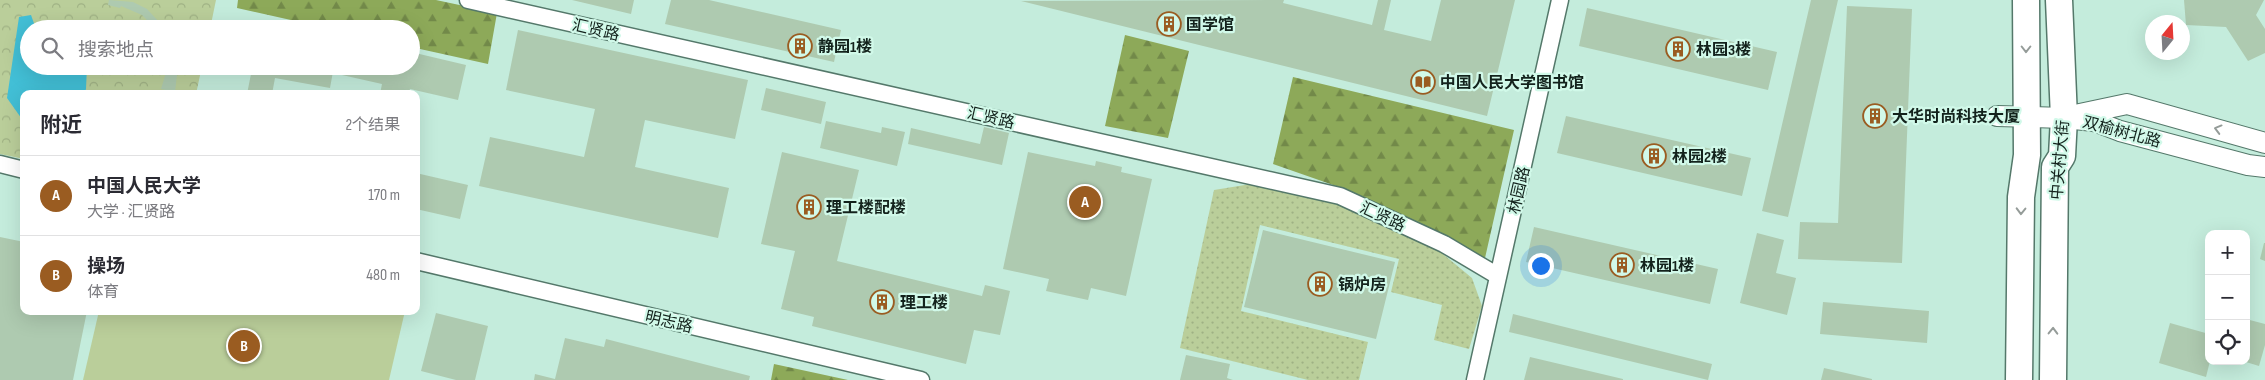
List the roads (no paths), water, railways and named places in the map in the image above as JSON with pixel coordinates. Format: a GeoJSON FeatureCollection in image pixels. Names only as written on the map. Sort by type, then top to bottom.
{"type":"FeatureCollection","features":[{"type":"Feature","properties":{"kind":"main road","name":"中关村大街"},"geometry":{"type":"LineString","coordinates":[[2019,380],[2021,197],[2026,155],[2027,116],[2026,0]]}},
{"type":"Feature","properties":{"kind":"main road","name":"中关村大街"},"geometry":{"type":"LineString","coordinates":[[2053,380],[2055,167],[2062,156],[2064,118],[2060,0]]}},
{"type":"Feature","properties":{"kind":"street","name":"汇贤路"},"geometry":{"type":"LineString","coordinates":[[468,0],[1340,196],[1444,244],[1498,276]]}},
{"type":"Feature","properties":{"kind":"street","name":"林园路"},"geometry":{"type":"LineString","coordinates":[[1475,380],[1560,0]]}},
{"type":"Feature","properties":{"kind":"street","name":"双榆树北路"},"geometry":{"type":"LineString","coordinates":[[2064,118],[2127,104],[2265,143]]}},
{"type":"Feature","properties":{"kind":"street"},"geometry":{"type":"LineString","coordinates":[[1997,116],[2064,118]]}},
{"type":"Feature","properties":{"kind":"street","name":"双榆树北路"},"geometry":{"type":"LineString","coordinates":[[2064,118],[2112,126],[2120,131],[2248,165],[2264,162]]}},
{"type":"Feature","properties":{"kind":"street"},"geometry":{"type":"LineString","coordinates":[[0,164],[20,169]]}},
{"type":"Feature","properties":{"kind":"street","name":"明志路"},"geometry":{"type":"LineString","coordinates":[[420,262],[921,380]]}},
{"type":"Feature","properties":{"kind":"water"},"geometry":{"type":"Polygon","coordinates":[[[31,15],[33,20],[20,20],[20,75],[87,75],[86,90],[20,90],[20,116],[7,98],[19,17],[31,15]]]}},
{"type":"Feature","properties":{"kind":"place","name":"国学馆"},"geometry":{"type":"Point","coordinates":[1169,24]}},
{"type":"Feature","properties":{"kind":"place","name":"静园1楼"},"geometry":{"type":"Point","coordinates":[800,46]}},
{"type":"Feature","properties":{"kind":"place","name":"林园3楼"},"geometry":{"type":"Point","coordinates":[1678,49]}},
{"type":"Feature","properties":{"kind":"place","name":"中国人民大学图书馆"},"geometry":{"type":"Point","coordinates":[1423,82]}},
{"type":"Feature","properties":{"kind":"place","name":"大华时尚科技大厦"},"geometry":{"type":"Point","coordinates":[1875,116]}},
{"type":"Feature","properties":{"kind":"place","name":"林园2楼"},"geometry":{"type":"Point","coordinates":[1654,156]}},
{"type":"Feature","properties":{"kind":"place","name":"中国人民大学"},"geometry":{"type":"Point","coordinates":[1085,202]}},
{"type":"Feature","properties":{"kind":"place","name":"理工楼配楼"},"geometry":{"type":"Point","coordinates":[809,207]}},
{"type":"Feature","properties":{"kind":"place","name":"林园1楼"},"geometry":{"type":"Point","coordinates":[1622,265]}},
{"type":"Feature","properties":{"kind":"place","name":"锅炉房"},"geometry":{"type":"Point","coordinates":[1320,284]}},
{"type":"Feature","properties":{"kind":"place","name":"理工楼"},"geometry":{"type":"Point","coordinates":[882,302]}},
{"type":"Feature","properties":{"kind":"place","name":"操场"},"geometry":{"type":"Point","coordinates":[244,346]}}]}
